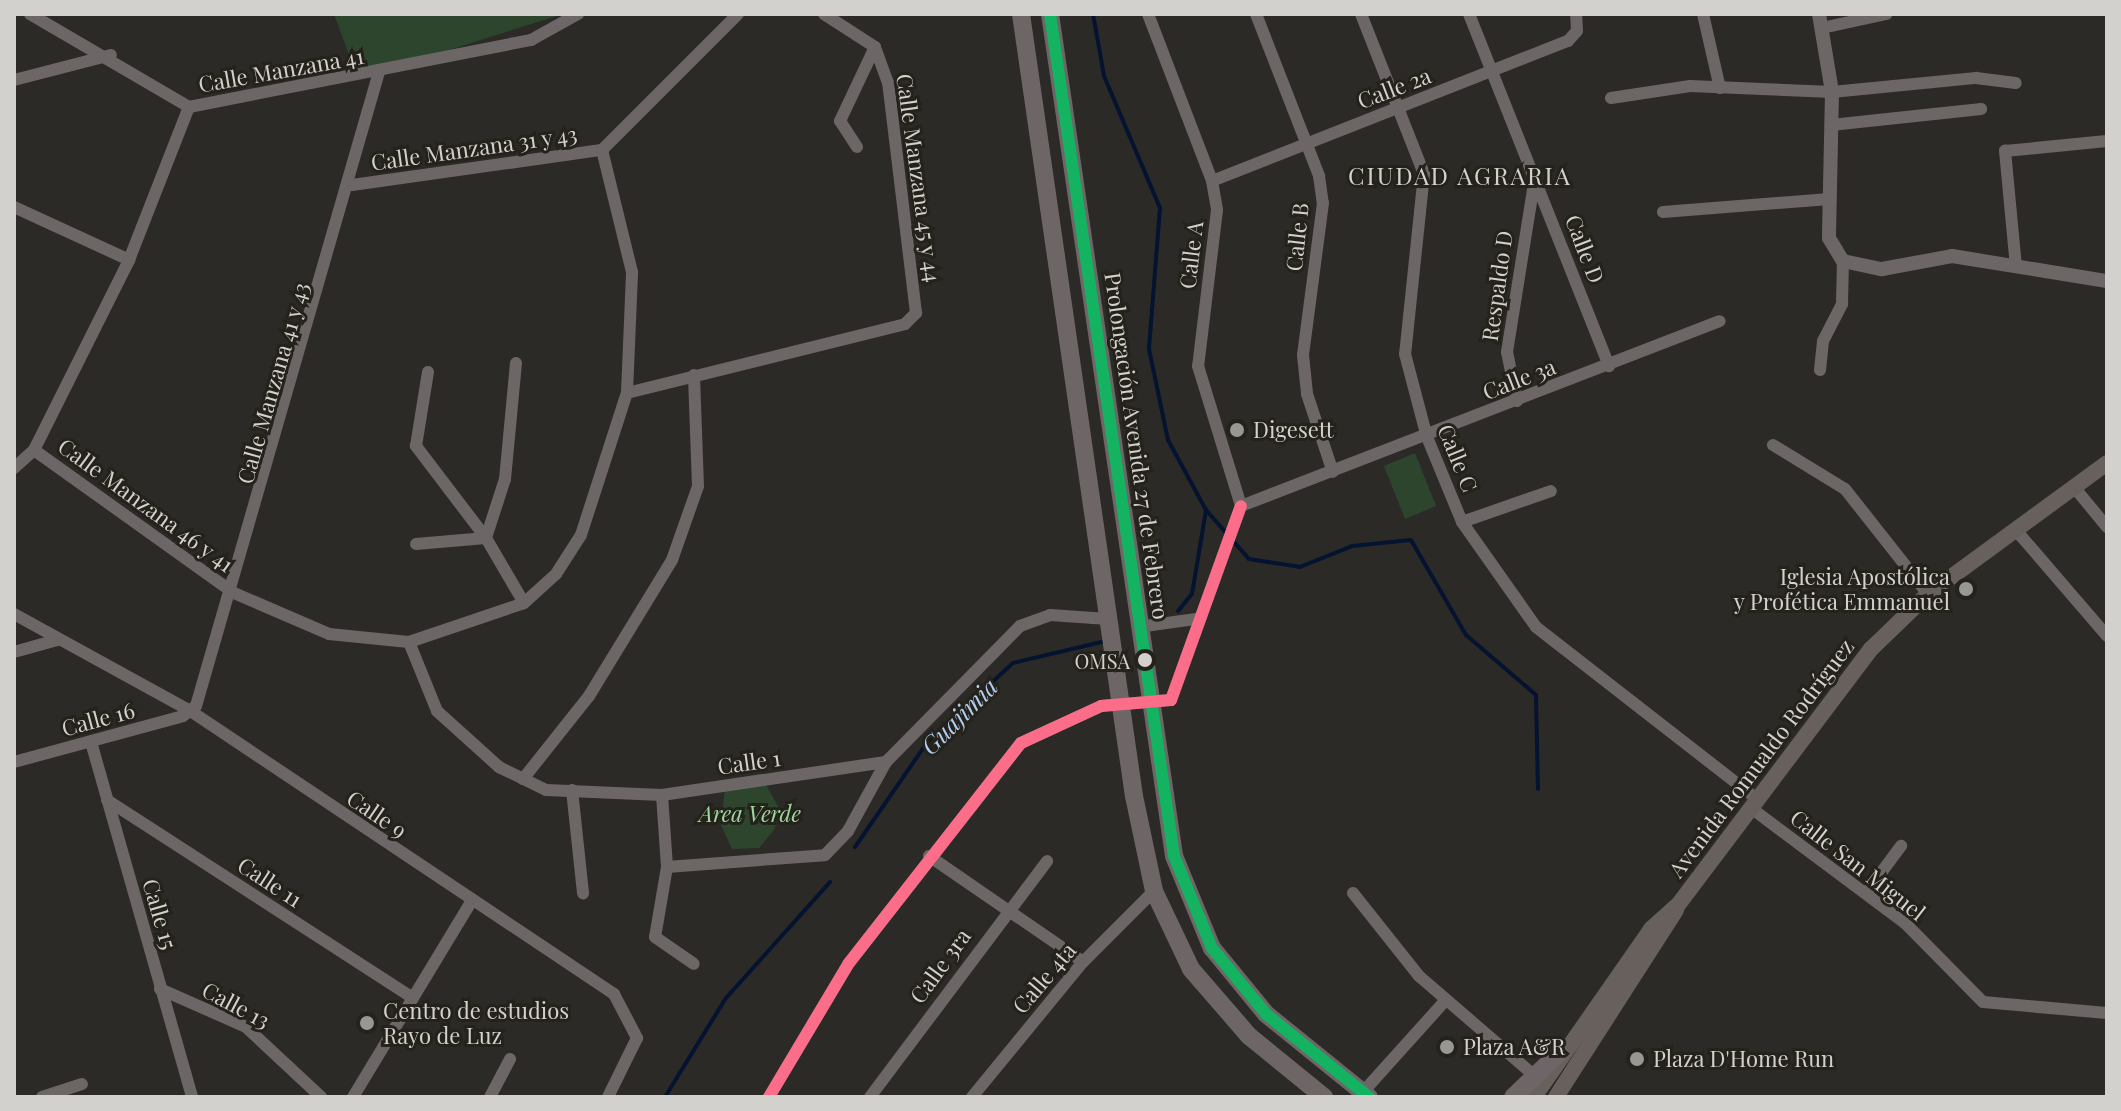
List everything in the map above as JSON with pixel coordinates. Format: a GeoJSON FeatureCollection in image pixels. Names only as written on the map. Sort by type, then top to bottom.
{"type":"FeatureCollection","features":[{"type":"Feature","properties":{"kind":"main road"},"geometry":{"type":"LineString","coordinates":[[1021,14],[1108,619],[1154,891],[1191,969],[1249,1036],[1324,1097]]}},
{"type":"Feature","properties":{"kind":"main road","name":"Prolongación Avenida 27 de Febrero"},"geometry":{"type":"LineString","coordinates":[[1050,14],[1148,706],[1174,856],[1212,948],[1266,1014],[1366,1095]]}},
{"type":"Feature","properties":{"kind":"main road","name":"Avenida Romualdo Rodríguez"},"geometry":{"type":"LineString","coordinates":[[1534,1097],[1559,1053],[1651,929],[1678,905],[1854,669],[1928,594],[2107,463]]}},
{"type":"Feature","properties":{"kind":"main road","name":"Avenida Romualdo Rodríguez"},"geometry":{"type":"LineString","coordinates":[[1556,1097],[1665,937],[1678,905]]}},
{"type":"Feature","properties":{"kind":"main road"},"geometry":{"type":"LineString","coordinates":[[1513,1097],[1559,1053]]}},
{"type":"Feature","properties":{"kind":"street"},"geometry":{"type":"LineString","coordinates":[[14,468],[34,450],[129,260],[189,107],[111,55],[30,14]]}},
{"type":"Feature","properties":{"kind":"street","name":"Calle Manzana 41"},"geometry":{"type":"LineString","coordinates":[[189,107],[531,40],[578,14]]}},
{"type":"Feature","properties":{"kind":"street"},"geometry":{"type":"LineString","coordinates":[[409,642],[524,603],[556,574],[581,535],[627,393],[632,272],[602,150],[738,14]]}},
{"type":"Feature","properties":{"kind":"street","name":"Calle Manzana 45 y 44"},"geometry":{"type":"LineString","coordinates":[[627,393],[905,324],[916,313],[891,99],[875,47],[824,14]]}},
{"type":"Feature","properties":{"kind":"street","name":"Calle A"},"geometry":{"type":"LineString","coordinates":[[1148,14],[1212,181],[1217,210],[1198,366],[1241,506]]}},
{"type":"Feature","properties":{"kind":"street","name":"Calle B"},"geometry":{"type":"LineString","coordinates":[[1256,14],[1307,141],[1323,203],[1303,355],[1307,394],[1333,472]]}},
{"type":"Feature","properties":{"kind":"street","name":"Calle C"},"geometry":{"type":"LineString","coordinates":[[1361,14],[1401,108],[1424,174],[1405,354],[1427,437],[1462,522],[1536,627],[1754,804]]}},
{"type":"Feature","properties":{"kind":"street","name":"Calle D"},"geometry":{"type":"LineString","coordinates":[[1469,14],[1609,366]]}},
{"type":"Feature","properties":{"kind":"street"},"geometry":{"type":"LineString","coordinates":[[1703,14],[1720,88]]}},
{"type":"Feature","properties":{"kind":"street"},"geometry":{"type":"LineString","coordinates":[[1820,370],[1823,341],[1842,304],[1843,261],[1829,238],[1832,92],[1821,21],[1886,14]]}},
{"type":"Feature","properties":{"kind":"street","name":"Calle 2a"},"geometry":{"type":"LineString","coordinates":[[1212,181],[1307,141],[1401,108],[1568,41],[1578,18]]}},
{"type":"Feature","properties":{"kind":"street"},"geometry":{"type":"LineString","coordinates":[[857,147],[840,121],[875,47]]}},
{"type":"Feature","properties":{"kind":"street"},"geometry":{"type":"LineString","coordinates":[[14,80],[111,55]]}},
{"type":"Feature","properties":{"kind":"street","name":"Calle Manzana 41 y 43"},"geometry":{"type":"LineString","coordinates":[[192,712],[234,593],[352,185],[379,72]]}},
{"type":"Feature","properties":{"kind":"street"},"geometry":{"type":"LineString","coordinates":[[1611,98],[1720,88],[1832,92],[1919,81],[2016,83]]}},
{"type":"Feature","properties":{"kind":"street"},"geometry":{"type":"LineString","coordinates":[[1831,125],[1981,109]]}},
{"type":"Feature","properties":{"kind":"street"},"geometry":{"type":"LineString","coordinates":[[2016,267],[2005,151],[2107,141]]}},
{"type":"Feature","properties":{"kind":"street","name":"Calle Manzana 31 y 43"},"geometry":{"type":"LineString","coordinates":[[352,185],[602,150]]}},
{"type":"Feature","properties":{"kind":"street","name":"Respaldo D"},"geometry":{"type":"LineString","coordinates":[[1517,401],[1507,352],[1535,177]]}},
{"type":"Feature","properties":{"kind":"street"},"geometry":{"type":"LineString","coordinates":[[1663,212],[1829,199]]}},
{"type":"Feature","properties":{"kind":"street"},"geometry":{"type":"LineString","coordinates":[[14,207],[129,260]]}},
{"type":"Feature","properties":{"kind":"street"},"geometry":{"type":"LineString","coordinates":[[1843,261],[1882,269],[1952,256],[2107,281]]}},
{"type":"Feature","properties":{"kind":"street","name":"Calle 3a"},"geometry":{"type":"LineString","coordinates":[[1241,506],[1427,437],[1720,321]]}},
{"type":"Feature","properties":{"kind":"street"},"geometry":{"type":"LineString","coordinates":[[486,538],[505,479],[516,363]]}},
{"type":"Feature","properties":{"kind":"street"},"geometry":{"type":"LineString","coordinates":[[428,372],[416,446],[486,538],[524,603]]}},
{"type":"Feature","properties":{"kind":"street"},"geometry":{"type":"LineString","coordinates":[[523,779],[589,696],[672,560],[698,486],[694,375]]}},
{"type":"Feature","properties":{"kind":"street"},"geometry":{"type":"LineString","coordinates":[[1773,445],[1845,489],[1928,594]]}},
{"type":"Feature","properties":{"kind":"street","name":"Calle Manzana 46 y 41"},"geometry":{"type":"LineString","coordinates":[[34,450],[234,593],[317,630],[409,642]]}},
{"type":"Feature","properties":{"kind":"street"},"geometry":{"type":"LineString","coordinates":[[2074,487],[2107,527]]}},
{"type":"Feature","properties":{"kind":"street"},"geometry":{"type":"LineString","coordinates":[[1462,522],[1551,491]]}},
{"type":"Feature","properties":{"kind":"street"},"geometry":{"type":"LineString","coordinates":[[769,1097],[849,963],[929,856],[1021,743],[1045,727],[1121,703],[1148,706],[1171,700],[1196,619],[1241,506]]}},
{"type":"Feature","properties":{"kind":"street"},"geometry":{"type":"LineString","coordinates":[[2015,529],[2107,636]]}},
{"type":"Feature","properties":{"kind":"street"},"geometry":{"type":"LineString","coordinates":[[416,544],[486,538]]}},
{"type":"Feature","properties":{"kind":"street","name":"Calle 9"},"geometry":{"type":"LineString","coordinates":[[14,614],[192,712],[625,1006],[637,1038],[608,1097]]}},
{"type":"Feature","properties":{"kind":"street"},"geometry":{"type":"LineString","coordinates":[[667,867],[825,855],[848,831],[886,762],[1020,626],[1050,615],[1108,619]]}},
{"type":"Feature","properties":{"kind":"street"},"geometry":{"type":"LineString","coordinates":[[1138,627],[1196,619]]}},
{"type":"Feature","properties":{"kind":"street"},"geometry":{"type":"LineString","coordinates":[[14,652],[57,640]]}},
{"type":"Feature","properties":{"kind":"street","name":"Calle 1"},"geometry":{"type":"LineString","coordinates":[[409,642],[437,711],[523,779],[546,790],[662,795],[886,762]]}},
{"type":"Feature","properties":{"kind":"street","name":"Calle 16"},"geometry":{"type":"LineString","coordinates":[[14,762],[192,712]]}},
{"type":"Feature","properties":{"kind":"street","name":"Calle 15"},"geometry":{"type":"LineString","coordinates":[[91,742],[192,1097]]}},
{"type":"Feature","properties":{"kind":"street"},"geometry":{"type":"LineString","coordinates":[[572,790],[583,893]]}},
{"type":"Feature","properties":{"kind":"street"},"geometry":{"type":"LineString","coordinates":[[662,795],[667,867],[655,937],[694,964]]}},
{"type":"Feature","properties":{"kind":"street","name":"Calle 11"},"geometry":{"type":"LineString","coordinates":[[107,800],[412,997]]}},
{"type":"Feature","properties":{"kind":"street","name":"Calle San Miguel"},"geometry":{"type":"LineString","coordinates":[[1754,804],[1866,893],[1983,1002],[2107,1013]]}},
{"type":"Feature","properties":{"kind":"street"},"geometry":{"type":"LineString","coordinates":[[1866,893],[1901,846]]}},
{"type":"Feature","properties":{"kind":"street"},"geometry":{"type":"LineString","coordinates":[[929,856],[1083,962]]}},
{"type":"Feature","properties":{"kind":"street","name":"Calle 3ra"},"geometry":{"type":"LineString","coordinates":[[870,1097],[1006,909],[1047,861]]}},
{"type":"Feature","properties":{"kind":"street","name":"Calle 4ta"},"geometry":{"type":"LineString","coordinates":[[972,1097],[1083,962],[1154,891]]}},
{"type":"Feature","properties":{"kind":"street"},"geometry":{"type":"LineString","coordinates":[[1353,893],[1444,1002],[1536,1077]]}},
{"type":"Feature","properties":{"kind":"street"},"geometry":{"type":"LineString","coordinates":[[353,1097],[471,902]]}},
{"type":"Feature","properties":{"kind":"street","name":"Calle 13"},"geometry":{"type":"LineString","coordinates":[[160,989],[246,1027],[291,1061],[321,1097]]}},
{"type":"Feature","properties":{"kind":"street"},"geometry":{"type":"LineString","coordinates":[[1366,1095],[1444,1002]]}},
{"type":"Feature","properties":{"kind":"street"},"geometry":{"type":"LineString","coordinates":[[490,1097],[510,1059]]}},
{"type":"Feature","properties":{"kind":"street"},"geometry":{"type":"LineString","coordinates":[[42,1097],[82,1084]]}},
{"type":"Feature","properties":{"kind":"green space"},"geometry":{"type":"Polygon","coordinates":[[[334,14],[563,14],[379,72],[354,68],[334,14]]]}},
{"type":"Feature","properties":{"kind":"green space"},"geometry":{"type":"Polygon","coordinates":[[[1415,453],[1436,506],[1405,519],[1384,466],[1415,453]]]}},
{"type":"Feature","properties":{"kind":"green space","name":"Area Verde"},"geometry":{"type":"Polygon","coordinates":[[[764,781],[780,810],[774,830],[759,848],[732,849],[721,825],[725,788],[764,781]]]}},
{"type":"Feature","properties":{"kind":"waterway","name":"Guajimia"},"geometry":{"type":"LineString","coordinates":[[1093,14],[1104,76],[1160,208],[1149,349],[1168,440],[1206,510],[1249,559],[1300,567],[1352,546],[1411,540],[1466,635],[1536,695],[1538,789]]}},
{"type":"Feature","properties":{"kind":"waterway","name":"Guajimia"},"geometry":{"type":"LineString","coordinates":[[1178,611],[1192,594],[1206,510]]}},
{"type":"Feature","properties":{"kind":"waterway","name":"Guajimia"},"geometry":{"type":"LineString","coordinates":[[855,847],[928,741],[1013,663],[1102,642]]}},
{"type":"Feature","properties":{"kind":"waterway","name":"Guajimia"},"geometry":{"type":"LineString","coordinates":[[665,1097],[726,998],[830,882]]}},
{"type":"Feature","properties":{"kind":"transit line"},"geometry":{"type":"LineString","coordinates":[[1050,14],[1174,856],[1212,948],[1266,1014],[1369,1097]]}},
{"type":"Feature","properties":{"kind":"transit line"},"geometry":{"type":"LineString","coordinates":[[769,1097],[849,963],[1021,743],[1101,706],[1171,700],[1241,506]]}},
{"type":"Feature","properties":{"kind":"place","name":"Digesett"},"geometry":{"type":"Point","coordinates":[1237,430]}},
{"type":"Feature","properties":{"kind":"place","name":"Iglesia Apostólica y Profética Emmanuel"},"geometry":{"type":"Point","coordinates":[1966,589]}},
{"type":"Feature","properties":{"kind":"place","name":"OMSA"},"geometry":{"type":"Point","coordinates":[1145,660]}},
{"type":"Feature","properties":{"kind":"place","name":"Centro de estudios Rayo de Luz"},"geometry":{"type":"Point","coordinates":[367,1023]}},
{"type":"Feature","properties":{"kind":"place","name":"Plaza A&R"},"geometry":{"type":"Point","coordinates":[1447,1047]}},
{"type":"Feature","properties":{"kind":"place","name":"Plaza D'Home Run"},"geometry":{"type":"Point","coordinates":[1637,1059]}},
{"type":"Feature","properties":{"kind":"district","name":"CIUDAD AGRARIA"},"geometry":{"type":"Point","coordinates":[1460,176]}}]}
